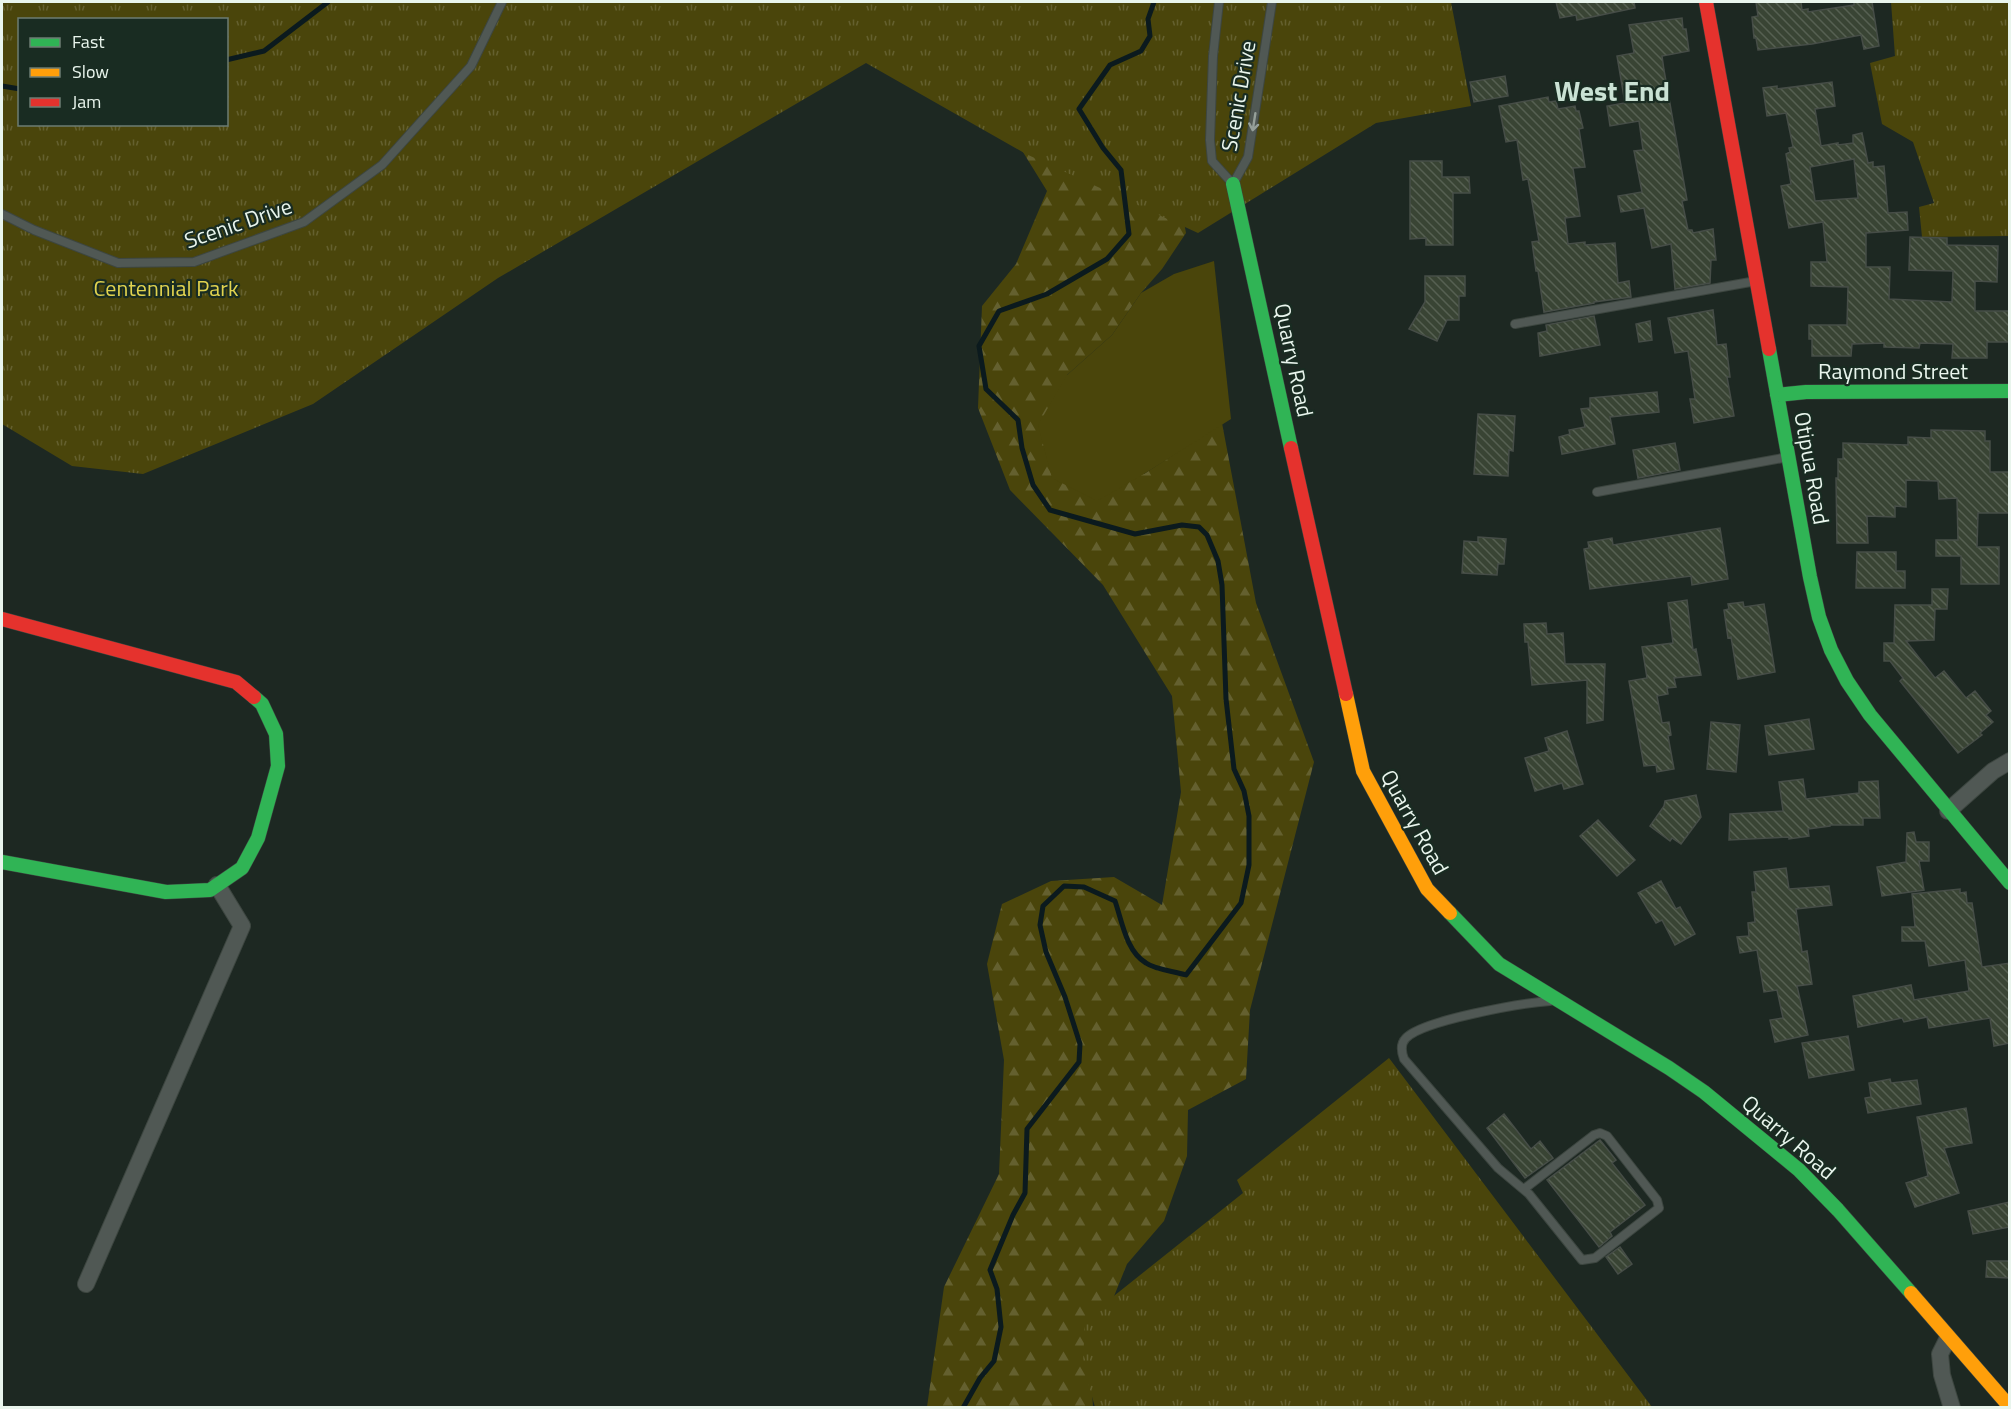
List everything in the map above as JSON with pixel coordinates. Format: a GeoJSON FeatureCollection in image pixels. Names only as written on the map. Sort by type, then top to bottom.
{"type":"FeatureCollection","features":[{"type":"Feature","properties":{"kind":"street","name":"Otipua Road"},"geometry":{"type":"LineString","coordinates":[[1706,2],[1816,609],[1826,643],[1850,689],[1863,707],[2010,883]]}},
{"type":"Feature","properties":{"kind":"street","name":"Quarry Road"},"geometry":{"type":"LineString","coordinates":[[1233,184],[1364,771],[1426,889],[1498,964],[1704,1092],[1799,1170],[1838,1210],[1947,1338],[2010,1407]]}},
{"type":"Feature","properties":{"kind":"street","name":"Raymond Street"},"geometry":{"type":"LineString","coordinates":[[1777,395],[1806,392],[2010,391]]}},
{"type":"Feature","properties":{"kind":"street"},"geometry":{"type":"LineString","coordinates":[[2,619],[236,682],[262,705],[276,734],[278,766],[258,838],[242,868],[210,890],[166,892],[2,862]]}},
{"type":"Feature","properties":{"kind":"street"},"geometry":{"type":"LineString","coordinates":[[1948,811],[1993,771],[2010,760]]}},
{"type":"Feature","properties":{"kind":"street"},"geometry":{"type":"LineString","coordinates":[[86,1284],[242,926],[217,885]]}},
{"type":"Feature","properties":{"kind":"street"},"geometry":{"type":"LineString","coordinates":[[1947,1338],[1940,1354],[1942,1375],[1952,1407]]}},
{"type":"Feature","properties":{"kind":"lane","name":"Scenic Drive"},"geometry":{"type":"LineString","coordinates":[[2,214],[34,230],[118,262],[194,262],[304,222],[382,165],[471,66],[502,2]]}},
{"type":"Feature","properties":{"kind":"lane","name":"Scenic Drive"},"geometry":{"type":"LineString","coordinates":[[1219,2],[1213,56],[1210,141],[1212,160],[1233,184],[1248,157],[1272,2]]}},
{"type":"Feature","properties":{"kind":"lane"},"geometry":{"type":"LineString","coordinates":[[1515,324],[1757,281]]}},
{"type":"Feature","properties":{"kind":"lane"},"geometry":{"type":"LineString","coordinates":[[1597,492],[1789,457]]}},
{"type":"Feature","properties":{"kind":"lane"},"geometry":{"type":"LineString","coordinates":[[1524,1189],[1594,1134],[1600,1133],[1607,1136],[1658,1200],[1659,1208],[1595,1258],[1582,1260],[1524,1189],[1498,1168],[1404,1059],[1401,1052],[1402,1043],[1417,1031],[1474,1013],[1514,1005],[1558,1001]]}},
{"type":"Feature","properties":{"kind":"green space","name":"Centennial Park"},"geometry":{"type":"Polygon","coordinates":[[[2,2],[1451,2],[1471,106],[1376,123],[1198,233],[1026,154],[866,63],[498,278],[313,404],[143,474],[72,466],[2,424],[2,2]]]}},
{"type":"Feature","properties":{"kind":"green space"},"geometry":{"type":"Polygon","coordinates":[[[1891,2],[2009,2],[2009,236],[1922,237],[1919,207],[1934,203],[1913,142],[1882,124],[1870,63],[1895,56],[1891,2]]]}},
{"type":"Feature","properties":{"kind":"green space"},"geometry":{"type":"Polygon","coordinates":[[[1010,131],[1171,152],[1186,233],[1112,335],[1067,375],[1144,474],[1222,423],[1256,603],[1314,762],[1250,1010],[1246,1079],[1188,1110],[1187,1156],[1164,1221],[1127,1264],[1102,1326],[1092,1391],[1093,1407],[927,1407],[944,1287],[999,1174],[1004,1060],[987,964],[1002,904],[1051,881],[1114,877],[1162,905],[1181,792],[1172,696],[1103,585],[1010,490],[978,408],[982,306],[1016,264],[1047,191],[1010,131]]]}},
{"type":"Feature","properties":{"kind":"green space"},"geometry":{"type":"Polygon","coordinates":[[[1214,261],[1231,419],[1097,501],[1052,478],[1038,425],[1067,375],[1112,335],[1141,293],[1174,274],[1214,261]]]}},
{"type":"Feature","properties":{"kind":"green space"},"geometry":{"type":"Polygon","coordinates":[[[1389,1058],[1652,1407],[1095,1407],[1083,1365],[1085,1319],[1243,1193],[1237,1180],[1389,1058]]]}},
{"type":"Feature","properties":{"kind":"building"},"geometry":{"type":"Polygon","coordinates":[[[1556,2],[1634,2],[1635,8],[1577,20],[1576,15],[1560,18],[1556,2]]]}},
{"type":"Feature","properties":{"kind":"building"},"geometry":{"type":"Polygon","coordinates":[[[1756,2],[1801,2],[1802,10],[1808,9],[1808,12],[1854,5],[1854,2],[1872,2],[1879,46],[1864,49],[1861,35],[1812,44],[1758,50],[1752,17],[1758,16],[1756,2]]]}},
{"type":"Feature","properties":{"kind":"building"},"geometry":{"type":"Polygon","coordinates":[[[1682,18],[1689,51],[1662,56],[1687,200],[1682,201],[1688,230],[1692,230],[1693,233],[1713,229],[1716,260],[1711,260],[1710,283],[1675,289],[1671,244],[1652,248],[1644,208],[1621,212],[1618,196],[1642,192],[1634,151],[1643,150],[1639,121],[1610,126],[1607,106],[1625,103],[1617,56],[1634,53],[1629,25],[1682,18]]]}},
{"type":"Feature","properties":{"kind":"building"},"geometry":{"type":"Polygon","coordinates":[[[1505,76],[1508,96],[1474,102],[1470,82],[1505,76]]]}},
{"type":"Feature","properties":{"kind":"building"},"geometry":{"type":"Polygon","coordinates":[[[1832,82],[1835,106],[1815,109],[1821,146],[1853,143],[1853,135],[1862,133],[1868,163],[1873,162],[1873,167],[1884,166],[1888,213],[1907,212],[1908,230],[1866,233],[1866,267],[1890,267],[1889,299],[1952,302],[1953,271],[1909,270],[1910,237],[1947,238],[1947,245],[1998,246],[1997,282],[1975,281],[1975,311],[2010,311],[2010,342],[1987,342],[1987,358],[1952,358],[1953,344],[1920,343],[1919,348],[1884,347],[1884,343],[1852,344],[1851,356],[1812,356],[1809,325],[1847,325],[1848,287],[1811,286],[1811,262],[1827,262],[1823,222],[1789,228],[1781,186],[1791,184],[1786,154],[1790,152],[1789,148],[1793,147],[1786,113],[1767,116],[1763,88],[1777,86],[1777,89],[1832,82]],[[1854,159],[1810,167],[1815,201],[1858,198],[1854,159]]]}},
{"type":"Feature","properties":{"kind":"building"},"geometry":{"type":"Polygon","coordinates":[[[1548,97],[1549,102],[1556,101],[1558,109],[1575,106],[1576,111],[1579,111],[1583,128],[1579,129],[1585,167],[1573,168],[1580,216],[1565,218],[1568,244],[1615,243],[1618,283],[1629,281],[1631,297],[1544,312],[1532,242],[1539,241],[1528,179],[1523,180],[1517,140],[1506,142],[1499,106],[1548,97]]]}},
{"type":"Feature","properties":{"kind":"building"},"geometry":{"type":"Polygon","coordinates":[[[1410,161],[1442,161],[1442,177],[1469,177],[1470,193],[1453,193],[1453,245],[1426,245],[1426,238],[1410,239],[1410,161]]]}},
{"type":"Feature","properties":{"kind":"building"},"geometry":{"type":"Polygon","coordinates":[[[1425,276],[1465,276],[1465,296],[1459,296],[1459,320],[1447,320],[1437,341],[1409,329],[1425,302],[1425,276]]]}},
{"type":"Feature","properties":{"kind":"building"},"geometry":{"type":"Polygon","coordinates":[[[1713,310],[1717,345],[1726,344],[1730,377],[1727,377],[1734,416],[1694,423],[1690,399],[1695,399],[1688,351],[1675,353],[1668,318],[1713,310]]]}},
{"type":"Feature","properties":{"kind":"building"},"geometry":{"type":"Polygon","coordinates":[[[1594,316],[1600,345],[1540,356],[1538,333],[1547,331],[1546,325],[1594,316]]]}},
{"type":"Feature","properties":{"kind":"building"},"geometry":{"type":"Polygon","coordinates":[[[1650,321],[1652,340],[1639,342],[1636,324],[1650,321]]]}},
{"type":"Feature","properties":{"kind":"building"},"geometry":{"type":"Polygon","coordinates":[[[1657,392],[1659,412],[1610,417],[1615,444],[1562,454],[1559,437],[1570,434],[1569,430],[1585,427],[1581,409],[1590,408],[1590,398],[1657,392]]]}},
{"type":"Feature","properties":{"kind":"building"},"geometry":{"type":"Polygon","coordinates":[[[1478,414],[1515,416],[1513,451],[1509,450],[1508,476],[1474,474],[1478,414]]]}},
{"type":"Feature","properties":{"kind":"building"},"geometry":{"type":"Polygon","coordinates":[[[1931,430],[1985,431],[1985,441],[1990,441],[1990,472],[2010,472],[2010,513],[1978,513],[1977,547],[1999,547],[1999,584],[1961,584],[1961,556],[1936,556],[1936,540],[1958,540],[1957,498],[1939,499],[1938,481],[1906,480],[1906,507],[1895,506],[1895,517],[1867,516],[1868,543],[1837,543],[1836,478],[1838,478],[1838,459],[1843,459],[1843,443],[1908,445],[1908,437],[1931,438],[1931,430]]]}},
{"type":"Feature","properties":{"kind":"building"},"geometry":{"type":"Polygon","coordinates":[[[1675,443],[1680,470],[1638,478],[1633,450],[1675,443]]]}},
{"type":"Feature","properties":{"kind":"building"},"geometry":{"type":"Polygon","coordinates":[[[1720,528],[1728,579],[1692,585],[1691,576],[1590,589],[1584,549],[1589,548],[1588,542],[1612,538],[1613,545],[1720,528]]]}},
{"type":"Feature","properties":{"kind":"building"},"geometry":{"type":"Polygon","coordinates":[[[1478,537],[1506,539],[1504,564],[1498,564],[1497,575],[1462,573],[1464,541],[1478,542],[1478,537]]]}},
{"type":"Feature","properties":{"kind":"building"},"geometry":{"type":"Polygon","coordinates":[[[1857,552],[1896,552],[1896,571],[1905,571],[1905,588],[1856,588],[1857,552]]]}},
{"type":"Feature","properties":{"kind":"building"},"geometry":{"type":"Polygon","coordinates":[[[1932,589],[1948,589],[1947,609],[1935,609],[1934,640],[1906,641],[1935,678],[1944,671],[1966,698],[1975,691],[1991,711],[1986,715],[1993,722],[1980,733],[1982,735],[1958,753],[1900,681],[1903,678],[1890,661],[1884,661],[1884,643],[1894,643],[1895,605],[1932,605],[1932,589]]]}},
{"type":"Feature","properties":{"kind":"building"},"geometry":{"type":"Polygon","coordinates":[[[1687,600],[1693,650],[1696,649],[1701,675],[1674,678],[1676,687],[1667,688],[1668,694],[1657,696],[1662,723],[1669,722],[1671,735],[1668,736],[1674,769],[1657,772],[1656,765],[1644,766],[1629,681],[1647,678],[1642,647],[1673,643],[1668,603],[1687,600]]]}},
{"type":"Feature","properties":{"kind":"building"},"geometry":{"type":"Polygon","coordinates":[[[1743,602],[1744,607],[1764,604],[1775,672],[1738,679],[1724,610],[1729,609],[1728,604],[1743,602]]]}},
{"type":"Feature","properties":{"kind":"building"},"geometry":{"type":"Polygon","coordinates":[[[1546,623],[1547,634],[1563,633],[1565,664],[1605,664],[1603,720],[1587,723],[1587,680],[1532,685],[1524,624],[1546,623]]]}},
{"type":"Feature","properties":{"kind":"building"},"geometry":{"type":"Polygon","coordinates":[[[1809,719],[1814,749],[1769,755],[1765,726],[1809,719]]]}},
{"type":"Feature","properties":{"kind":"building"},"geometry":{"type":"Polygon","coordinates":[[[1711,722],[1740,725],[1736,772],[1707,769],[1711,722]]]}},
{"type":"Feature","properties":{"kind":"building"},"geometry":{"type":"Polygon","coordinates":[[[1567,731],[1583,784],[1564,789],[1562,783],[1535,791],[1525,758],[1549,751],[1545,738],[1567,731]]]}},
{"type":"Feature","properties":{"kind":"building"},"geometry":{"type":"Polygon","coordinates":[[[1803,779],[1806,799],[1859,793],[1859,782],[1878,781],[1880,818],[1863,818],[1863,825],[1830,825],[1808,829],[1809,836],[1789,839],[1789,837],[1729,840],[1730,814],[1783,811],[1779,782],[1803,779]]]}},
{"type":"Feature","properties":{"kind":"building"},"geometry":{"type":"Polygon","coordinates":[[[1696,795],[1701,817],[1681,844],[1672,838],[1670,841],[1650,826],[1665,801],[1696,795]]]}},
{"type":"Feature","properties":{"kind":"building"},"geometry":{"type":"Polygon","coordinates":[[[1598,820],[1635,860],[1617,876],[1580,836],[1598,820]]]}},
{"type":"Feature","properties":{"kind":"building"},"geometry":{"type":"Polygon","coordinates":[[[1914,832],[1916,842],[1929,842],[1929,861],[1919,861],[1924,890],[1882,896],[1877,867],[1906,862],[1907,833],[1914,832]]]}},
{"type":"Feature","properties":{"kind":"building"},"geometry":{"type":"Polygon","coordinates":[[[1786,868],[1789,889],[1829,886],[1832,905],[1796,909],[1802,952],[1807,951],[1812,984],[1797,986],[1808,1035],[1775,1042],[1770,1020],[1783,1018],[1777,990],[1764,992],[1757,950],[1740,953],[1737,937],[1749,936],[1748,923],[1755,922],[1752,892],[1756,892],[1754,872],[1786,868]]]}},
{"type":"Feature","properties":{"kind":"building"},"geometry":{"type":"Polygon","coordinates":[[[1661,881],[1676,909],[1680,907],[1695,934],[1675,945],[1662,920],[1656,923],[1638,893],[1661,881]]]}},
{"type":"Feature","properties":{"kind":"building"},"geometry":{"type":"Polygon","coordinates":[[[1960,889],[1960,893],[1966,892],[1967,903],[1972,903],[1982,967],[2010,963],[2010,1043],[1994,1046],[1990,1018],[1929,1028],[1927,1017],[1904,1022],[1902,1018],[1858,1027],[1853,996],[1911,985],[1914,1000],[1969,991],[1965,960],[1929,966],[1925,941],[1902,941],[1902,927],[1915,927],[1912,894],[1960,889]]]}},
{"type":"Feature","properties":{"kind":"building"},"geometry":{"type":"Polygon","coordinates":[[[1848,1036],[1854,1070],[1809,1078],[1802,1043],[1848,1036]]]}},
{"type":"Feature","properties":{"kind":"building"},"geometry":{"type":"Polygon","coordinates":[[[1890,1079],[1891,1083],[1917,1080],[1921,1104],[1868,1113],[1865,1098],[1871,1097],[1869,1083],[1890,1079]]]}},
{"type":"Feature","properties":{"kind":"building"},"geometry":{"type":"Polygon","coordinates":[[[1966,1108],[1972,1143],[1944,1148],[1959,1193],[1915,1207],[1906,1183],[1928,1176],[1917,1117],[1966,1108]]]}},
{"type":"Feature","properties":{"kind":"building"},"geometry":{"type":"Polygon","coordinates":[[[1504,1114],[1531,1149],[1540,1141],[1553,1158],[1525,1178],[1487,1128],[1504,1114]]]}},
{"type":"Feature","properties":{"kind":"building"},"geometry":{"type":"Polygon","coordinates":[[[1600,1140],[1616,1160],[1612,1163],[1645,1205],[1610,1232],[1612,1236],[1599,1247],[1547,1180],[1600,1140]]]}},
{"type":"Feature","properties":{"kind":"building"},"geometry":{"type":"Polygon","coordinates":[[[2010,1202],[2010,1227],[1973,1234],[1968,1211],[2010,1202]]]}},
{"type":"Feature","properties":{"kind":"building"},"geometry":{"type":"Polygon","coordinates":[[[1620,1247],[1632,1264],[1618,1274],[1606,1257],[1620,1247]]]}},
{"type":"Feature","properties":{"kind":"building"},"geometry":{"type":"Polygon","coordinates":[[[1987,1261],[2010,1261],[2010,1278],[1986,1277],[1987,1261]]]}},
{"type":"Feature","properties":{"kind":"waterway"},"geometry":{"type":"LineString","coordinates":[[228,60],[264,51],[328,2]]}},
{"type":"Feature","properties":{"kind":"waterway"},"geometry":{"type":"LineString","coordinates":[[963,1408],[980,1378],[994,1361],[1001,1327],[997,1289],[990,1270],[1013,1215],[1025,1193],[1027,1129],[1079,1062],[1080,1044],[1065,997],[1046,952],[1040,925],[1043,906],[1064,886],[1084,887],[1115,901],[1129,943],[1139,958],[1155,967],[1186,975],[1241,903],[1249,865],[1249,816],[1244,791],[1234,769],[1226,699],[1222,585],[1218,561],[1207,535],[1199,527],[1182,525],[1135,534],[1050,510],[1033,485],[1022,448],[1018,420],[986,389],[979,346],[999,311],[1047,294],[1107,259],[1129,234],[1121,170],[1103,148],[1079,109],[1110,65],[1141,51],[1150,36],[1148,19],[1154,2]]}},
{"type":"Feature","properties":{"kind":"waterway"},"geometry":{"type":"LineString","coordinates":[[2,86],[18,89]]}},
{"type":"Feature","properties":{"kind":"traffic: fast"},"geometry":{"type":"LineString","coordinates":[[1233,184],[1291,448]]}},
{"type":"Feature","properties":{"kind":"traffic: fast"},"geometry":{"type":"LineString","coordinates":[[1769,349],[1810,577],[1819,617],[1831,650],[1847,681],[1870,715],[2010,883]]}},
{"type":"Feature","properties":{"kind":"traffic: fast"},"geometry":{"type":"LineString","coordinates":[[1777,395],[1806,392],[2010,391]]}},
{"type":"Feature","properties":{"kind":"traffic: fast"},"geometry":{"type":"LineString","coordinates":[[2,862],[166,892],[210,890],[242,868],[258,838],[278,766],[276,734],[262,704],[254,697]]}},
{"type":"Feature","properties":{"kind":"traffic: fast"},"geometry":{"type":"LineString","coordinates":[[1450,913],[1499,964],[1669,1068],[1704,1092],[1799,1170],[1838,1210],[1911,1293]]}},
{"type":"Feature","properties":{"kind":"traffic: slow"},"geometry":{"type":"LineString","coordinates":[[1346,694],[1363,771],[1427,889],[1450,913]]}},
{"type":"Feature","properties":{"kind":"traffic: slow"},"geometry":{"type":"LineString","coordinates":[[1911,1293],[2010,1407]]}},
{"type":"Feature","properties":{"kind":"traffic: jam"},"geometry":{"type":"LineString","coordinates":[[1706,2],[1769,349]]}},
{"type":"Feature","properties":{"kind":"traffic: jam"},"geometry":{"type":"LineString","coordinates":[[1291,448],[1346,694]]}},
{"type":"Feature","properties":{"kind":"traffic: jam"},"geometry":{"type":"LineString","coordinates":[[2,619],[236,682],[254,697]]}},
{"type":"Feature","properties":{"kind":"district","name":"West End"},"geometry":{"type":"Point","coordinates":[1612,91]}}]}
